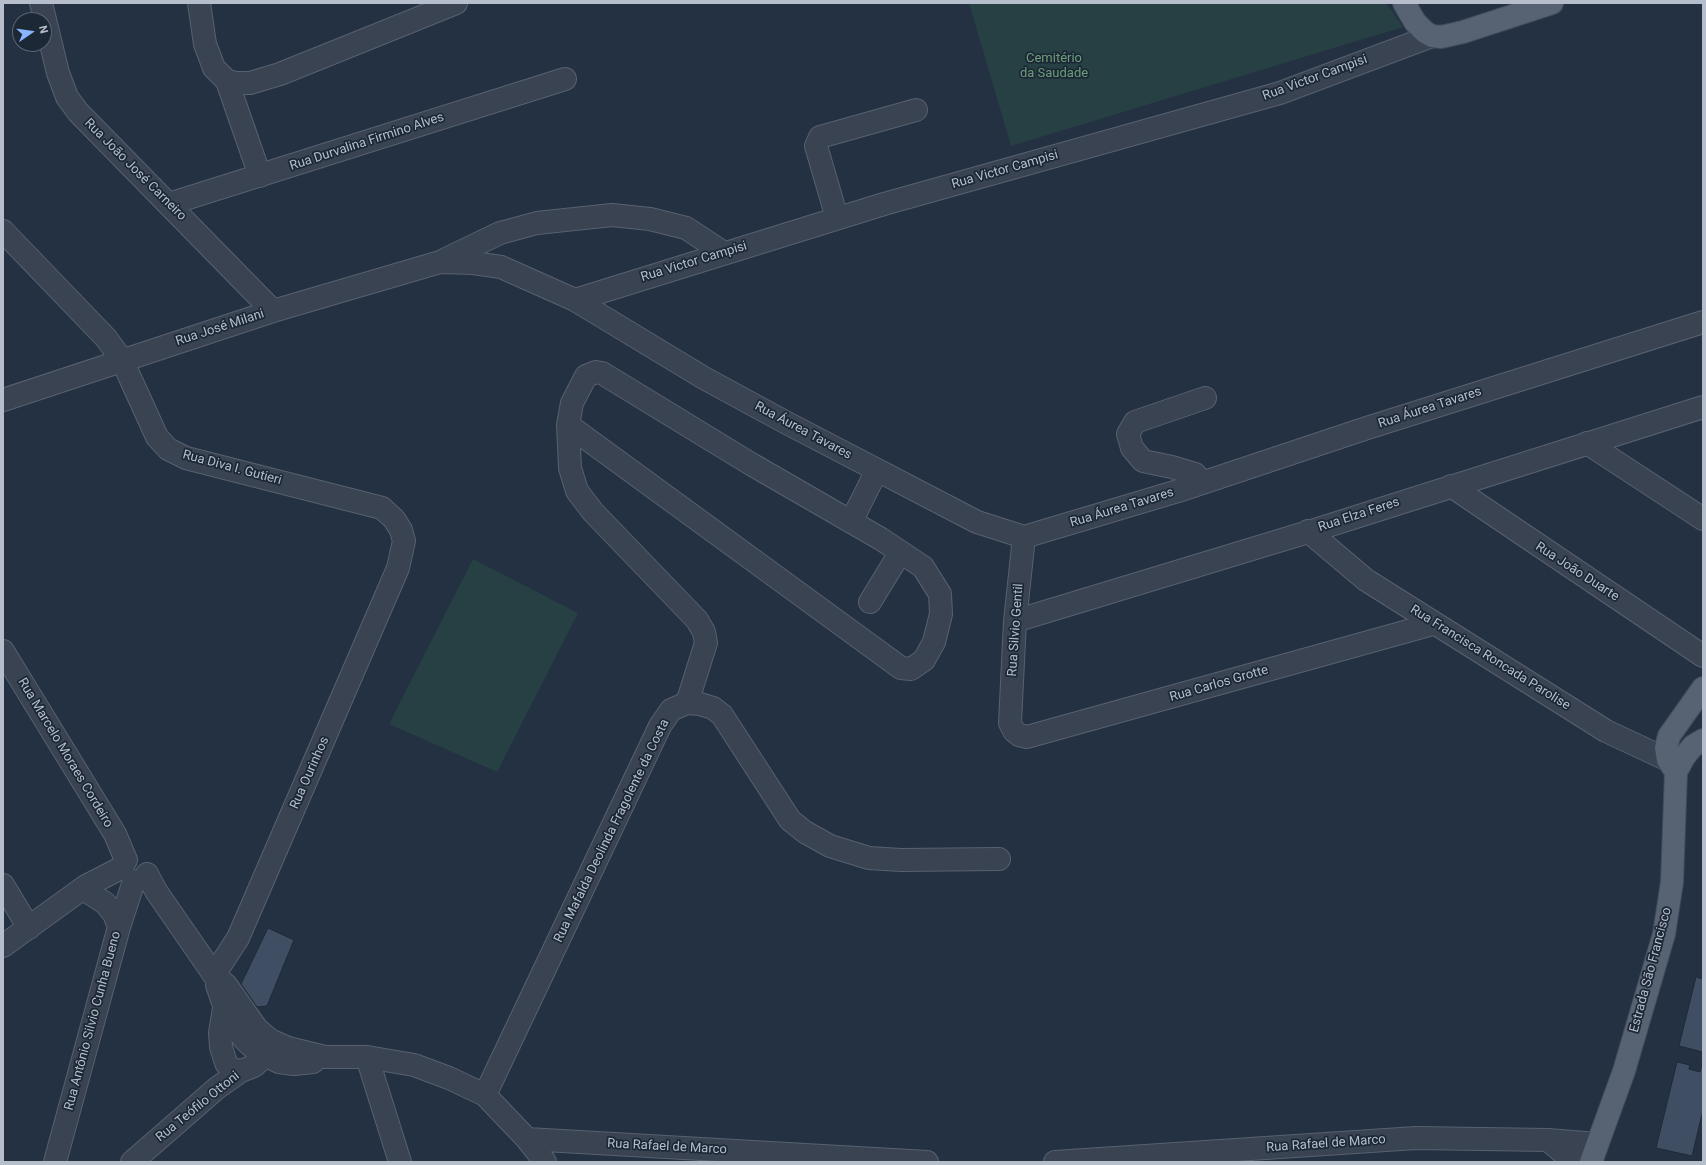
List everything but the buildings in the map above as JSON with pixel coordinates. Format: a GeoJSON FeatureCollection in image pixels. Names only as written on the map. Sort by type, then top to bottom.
{"type":"FeatureCollection","features":[{"type":"Feature","properties":{"kind":"main road"},"geometry":{"type":"LineString","coordinates":[[1404,3],[1415,22],[1432,36],[1451,36],[1552,3]]}},
{"type":"Feature","properties":{"kind":"main road","name":"Estrada São Francisco"},"geometry":{"type":"LineString","coordinates":[[1594,1153],[1624,1071],[1664,934],[1672,882],[1676,763],[1666,748],[1669,736],[1703,688]]}},
{"type":"Feature","properties":{"kind":"main road"},"geometry":{"type":"LineString","coordinates":[[1683,716],[1703,705]]}},
{"type":"Feature","properties":{"kind":"main road"},"geometry":{"type":"LineString","coordinates":[[1676,763],[1693,746],[1703,740]]}},
{"type":"Feature","properties":{"kind":"street","name":"Rua João José Carneiro"},"geometry":{"type":"LineString","coordinates":[[41,3],[58,73],[67,97],[78,112],[273,311]]}},
{"type":"Feature","properties":{"kind":"street"},"geometry":{"type":"LineString","coordinates":[[199,3],[205,44],[214,68],[227,81],[260,176]]}},
{"type":"Feature","properties":{"kind":"street"},"geometry":{"type":"LineString","coordinates":[[227,81],[236,83],[250,83],[280,74],[456,3]]}},
{"type":"Feature","properties":{"kind":"street","name":"Rua Victor Campisi"},"geometry":{"type":"LineString","coordinates":[[575,300],[837,218],[1280,93],[1432,36]]}},
{"type":"Feature","properties":{"kind":"street","name":"Rua Durvalina Firmino Alves"},"geometry":{"type":"LineString","coordinates":[[169,204],[565,79]]}},
{"type":"Feature","properties":{"kind":"street"},"geometry":{"type":"LineString","coordinates":[[837,218],[816,146],[820,137],[916,110]]}},
{"type":"Feature","properties":{"kind":"street","name":"Rua José Milani"},"geometry":{"type":"LineString","coordinates":[[3,400],[273,311],[440,262],[500,233],[537,223],[612,215],[650,219],[686,228],[724,253]]}},
{"type":"Feature","properties":{"kind":"street","name":"Rua Diva I. Gutieri"},"geometry":{"type":"LineString","coordinates":[[3,231],[106,338],[122,360],[157,437],[168,449],[186,458],[382,508],[394,518],[401,530],[404,541],[398,568]]}},
{"type":"Feature","properties":{"kind":"street","name":"Rua José Milani"},"geometry":{"type":"LineString","coordinates":[[440,262],[473,263],[501,267],[575,300]]}},
{"type":"Feature","properties":{"kind":"street","name":"Rua Áurea Tavares"},"geometry":{"type":"LineString","coordinates":[[575,300],[704,378],[877,470],[977,522],[1024,538],[1202,483],[1367,428],[1703,322]]}},
{"type":"Feature","properties":{"kind":"street"},"geometry":{"type":"LineString","coordinates":[[568,425],[900,668],[911,669],[924,660],[934,642],[941,614],[940,594],[923,567],[851,522],[602,373],[596,372],[586,376],[572,403],[568,425],[570,468],[577,491],[593,512],[697,620],[704,632],[706,644],[687,703],[713,708],[722,715],[790,820],[805,832],[830,846],[869,858],[901,860],[999,859]]}},
{"type":"Feature","properties":{"kind":"street"},"geometry":{"type":"LineString","coordinates":[[1202,483],[1195,474],[1172,467],[1143,461],[1132,448],[1128,434],[1135,422],[1205,398]]}},
{"type":"Feature","properties":{"kind":"street","name":"Rua Elza Feres"},"geometry":{"type":"LineString","coordinates":[[1015,621],[1703,407]]}},
{"type":"Feature","properties":{"kind":"street"},"geometry":{"type":"LineString","coordinates":[[1588,442],[1703,519]]}},
{"type":"Feature","properties":{"kind":"street"},"geometry":{"type":"LineString","coordinates":[[851,522],[877,470]]}},
{"type":"Feature","properties":{"kind":"street","name":"Rua João Duarte"},"geometry":{"type":"LineString","coordinates":[[1450,486],[1703,656]]}},
{"type":"Feature","properties":{"kind":"street","name":"Rua Francisca Roncada Parolise"},"geometry":{"type":"LineString","coordinates":[[1308,531],[1366,580],[1434,624],[1606,731],[1676,763]]}},
{"type":"Feature","properties":{"kind":"street","name":"Rua Silvio Gentil"},"geometry":{"type":"LineString","coordinates":[[1010,723],[1015,621],[1024,538]]}},
{"type":"Feature","properties":{"kind":"street"},"geometry":{"type":"LineString","coordinates":[[870,602],[900,553]]}},
{"type":"Feature","properties":{"kind":"street","name":"Rua Ourinhos"},"geometry":{"type":"LineString","coordinates":[[214,975],[238,938],[398,568]]}},
{"type":"Feature","properties":{"kind":"street","name":"Rua Carlos Grotte"},"geometry":{"type":"LineString","coordinates":[[1010,723],[1014,731],[1019,735],[1027,737],[1434,624]]}},
{"type":"Feature","properties":{"kind":"street","name":"Rua Marcelo Moraes Cordeiro"},"geometry":{"type":"LineString","coordinates":[[3,651],[115,834],[136,873],[214,975],[226,985],[232,1008],[229,1020],[245,1040],[256,1050],[280,1062],[294,1064],[312,1063],[325,1057]]}},
{"type":"Feature","properties":{"kind":"street","name":"Rua Mafalda Deolinda Fragolente da Costa"},"geometry":{"type":"LineString","coordinates":[[485,1095],[660,726],[671,710],[687,703]]}},
{"type":"Feature","properties":{"kind":"street"},"geometry":{"type":"LineString","coordinates":[[3,946],[82,893],[86,886],[136,873]]}},
{"type":"Feature","properties":{"kind":"street","name":"Rua Antônio Silvio Cunha Bueno"},"geometry":{"type":"LineString","coordinates":[[55,1162],[119,927],[136,873]]}},
{"type":"Feature","properties":{"kind":"street"},"geometry":{"type":"LineString","coordinates":[[3,885],[29,928]]}},
{"type":"Feature","properties":{"kind":"street"},"geometry":{"type":"LineString","coordinates":[[82,893],[106,903],[114,914],[119,927]]}},
{"type":"Feature","properties":{"kind":"street"},"geometry":{"type":"LineString","coordinates":[[232,1008],[220,1033],[221,1047],[226,1063],[231,1069],[241,1071]]}},
{"type":"Feature","properties":{"kind":"street","name":"Rua Marcelo Moraes Cordeiro"},"geometry":{"type":"LineString","coordinates":[[232,1008],[270,1040],[288,1048],[325,1057]]}},
{"type":"Feature","properties":{"kind":"street","name":"Rua Teófilo Ottoni"},"geometry":{"type":"LineString","coordinates":[[132,1162],[217,1088],[241,1071],[254,1066],[266,1055]]}},
{"type":"Feature","properties":{"kind":"street"},"geometry":{"type":"LineString","coordinates":[[325,1057],[367,1057],[414,1066],[449,1078],[485,1095],[527,1139],[546,1162]]}},
{"type":"Feature","properties":{"kind":"street"},"geometry":{"type":"LineString","coordinates":[[367,1057],[400,1162]]}},
{"type":"Feature","properties":{"kind":"street","name":"Rua Rafael de Marco"},"geometry":{"type":"LineString","coordinates":[[1055,1162],[1416,1138],[1548,1140],[1594,1153]]}},
{"type":"Feature","properties":{"kind":"street","name":"Rua Rafael de Marco"},"geometry":{"type":"LineString","coordinates":[[527,1139],[927,1162]]}},
{"type":"Feature","properties":{"kind":"street"},"geometry":{"type":"LineString","coordinates":[[1548,1140],[1574,1162]]}},
{"type":"Feature","properties":{"kind":"green space","name":"Cemitério da Saudade"},"geometry":{"type":"Polygon","coordinates":[[[969,3],[1386,3],[1403,27],[1011,146],[969,3]]]}},
{"type":"Feature","properties":{"kind":"green space"},"geometry":{"type":"Polygon","coordinates":[[[473,559],[578,613],[497,772],[389,724],[473,559]]]}}]}
